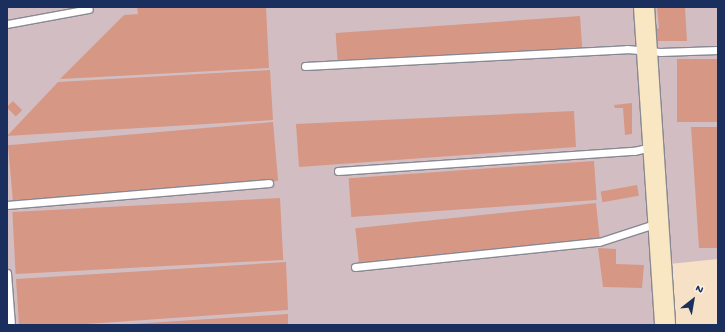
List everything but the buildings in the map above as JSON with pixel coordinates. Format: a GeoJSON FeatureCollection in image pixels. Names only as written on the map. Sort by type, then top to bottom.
{"type":"FeatureCollection","features":[{"type":"Feature","properties":{"kind":"street"},"geometry":{"type":"LineString","coordinates":[[644,7],[665,325]]}},
{"type":"Feature","properties":{"kind":"lane"},"geometry":{"type":"LineString","coordinates":[[7,24],[89,9]]}},
{"type":"Feature","properties":{"kind":"lane"},"geometry":{"type":"LineString","coordinates":[[305,66],[646,49],[660,52],[718,50]]}},
{"type":"Feature","properties":{"kind":"lane"},"geometry":{"type":"LineString","coordinates":[[338,171],[634,151],[654,146]]}},
{"type":"Feature","properties":{"kind":"lane"},"geometry":{"type":"LineString","coordinates":[[7,206],[269,183]]}},
{"type":"Feature","properties":{"kind":"lane"},"geometry":{"type":"LineString","coordinates":[[354,267],[599,242],[658,223]]}},
{"type":"Feature","properties":{"kind":"lane"},"geometry":{"type":"LineString","coordinates":[[7,273],[11,325]]}},
{"type":"Feature","properties":{"kind":"shaded area"},"geometry":{"type":"Polygon","coordinates":[[[7,7],[718,7],[718,259],[660,265],[661,325],[7,325],[7,7]]]}}]}
